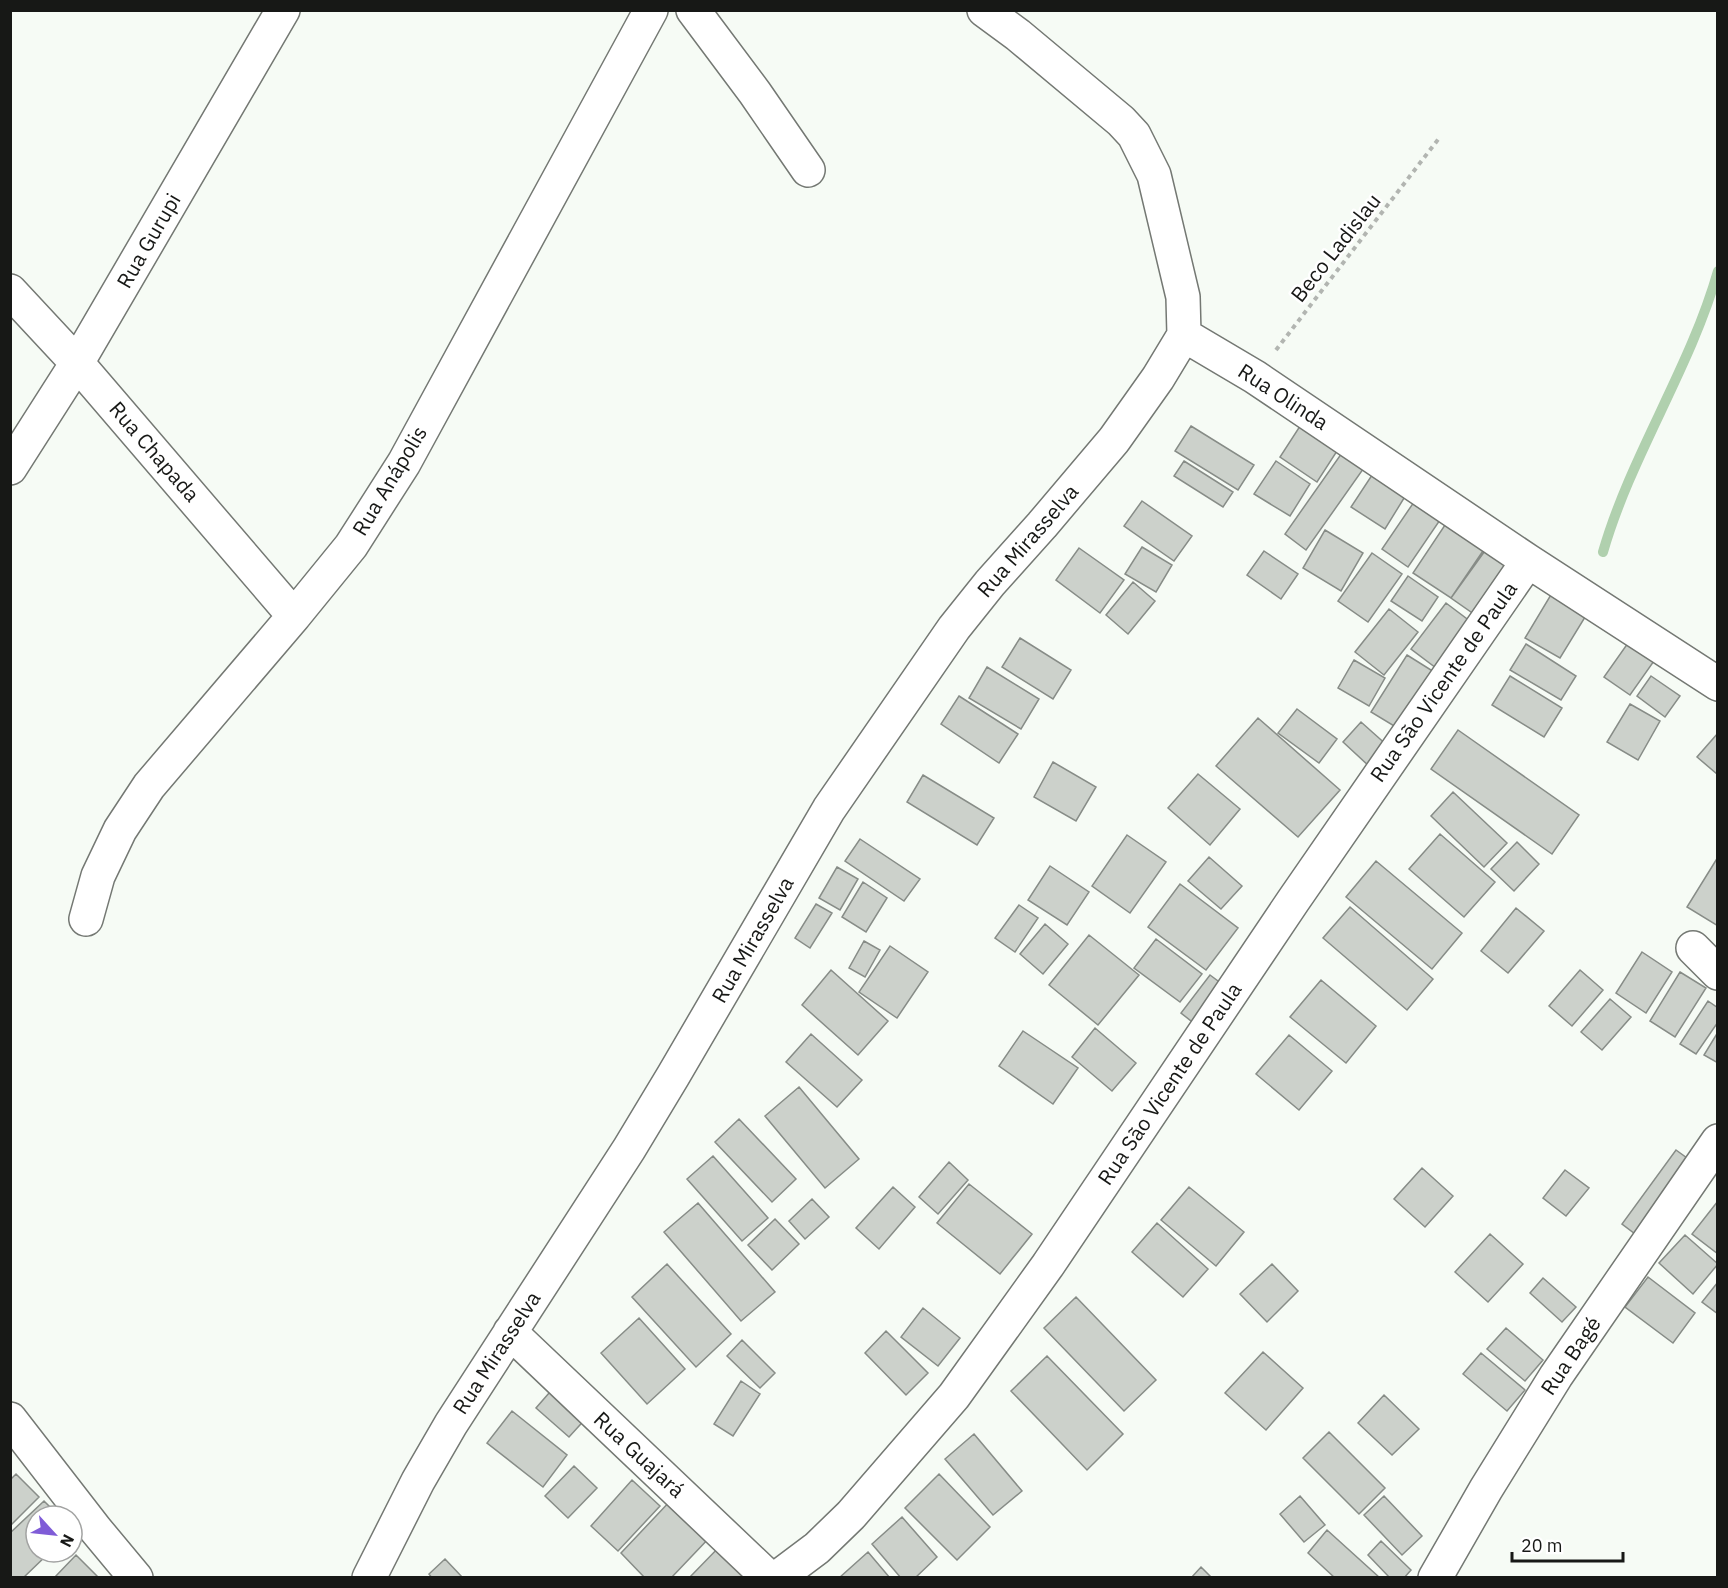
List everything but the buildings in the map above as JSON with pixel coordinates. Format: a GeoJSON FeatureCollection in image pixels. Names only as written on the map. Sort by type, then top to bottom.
{"type":"FeatureCollection","features":[{"type":"Feature","properties":{"kind":"street","name":"Rua Gurupi"},"geometry":{"type":"LineString","coordinates":[[10,468],[77,363],[283,10]]}},
{"type":"Feature","properties":{"kind":"street","name":"Rua Anápolis"},"geometry":{"type":"LineString","coordinates":[[86,919],[98,876],[120,830],[149,786],[351,546],[404,463],[651,10]]}},
{"type":"Feature","properties":{"kind":"street"},"geometry":{"type":"LineString","coordinates":[[693,10],[755,93],[808,171]]}},
{"type":"Feature","properties":{"kind":"street"},"geometry":{"type":"LineString","coordinates":[[984,10],[1027,42],[1121,121],[1134,135],[1154,175],[1160,197],[1183,297],[1184,335]]}},
{"type":"Feature","properties":{"kind":"street","name":"Rua Chapada"},"geometry":{"type":"LineString","coordinates":[[10,291],[77,363],[294,616]]}},
{"type":"Feature","properties":{"kind":"street","name":"Rua Olinda"},"geometry":{"type":"LineString","coordinates":[[1184,335],[1255,377],[1528,561],[1718,684]]}},
{"type":"Feature","properties":{"kind":"street","name":"Rua Mirasselva"},"geometry":{"type":"LineString","coordinates":[[369,1578],[418,1481],[451,1424],[549,1274],[673,1076],[829,809],[954,628],[1114,440],[1158,378],[1184,335]]}},
{"type":"Feature","properties":{"kind":"street","name":"Rua São Vicente de Paula"},"geometry":{"type":"LineString","coordinates":[[777,1578],[817,1548],[851,1515],[954,1396],[1048,1265],[1293,901],[1528,561]]}},
{"type":"Feature","properties":{"kind":"street"},"geometry":{"type":"LineString","coordinates":[[1693,948],[1718,973]]}},
{"type":"Feature","properties":{"kind":"street","name":"Rua Bagé"},"geometry":{"type":"LineString","coordinates":[[1435,1578],[1486,1489],[1556,1376],[1718,1141]]}},
{"type":"Feature","properties":{"kind":"street","name":"Rua Guajará"},"geometry":{"type":"LineString","coordinates":[[510,1332],[769,1578]]}},
{"type":"Feature","properties":{"kind":"street"},"geometry":{"type":"LineString","coordinates":[[10,1419],[136,1578]]}},
{"type":"Feature","properties":{"kind":"path","name":"Beco Ladislau"},"geometry":{"type":"LineString","coordinates":[[1255,377],[1440,137]]}},
{"type":"Feature","properties":{"kind":"waterway"},"geometry":{"type":"LineString","coordinates":[[1603,552],[1629,481],[1692,343],[1718,271]]}}]}
